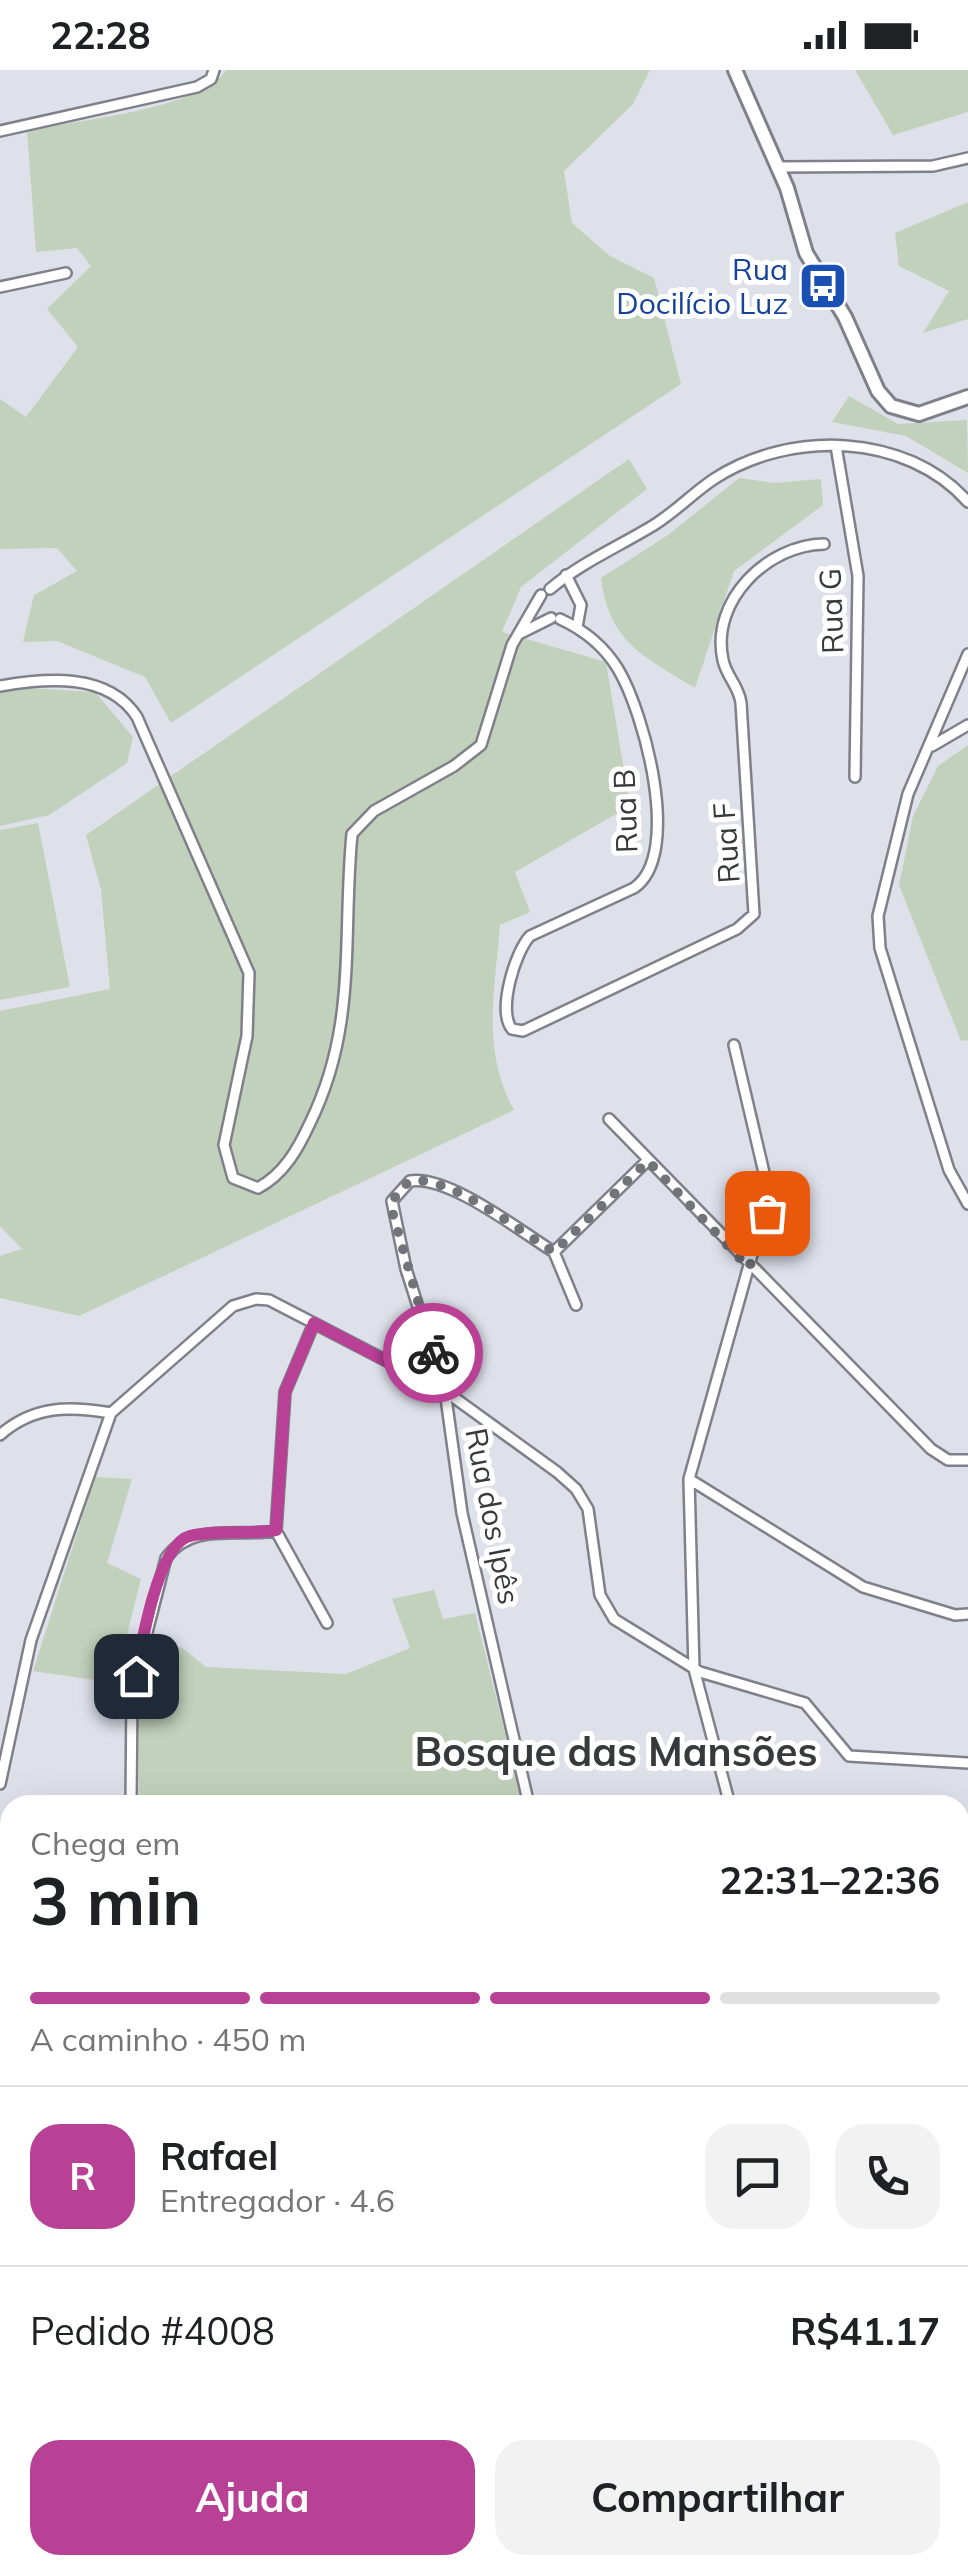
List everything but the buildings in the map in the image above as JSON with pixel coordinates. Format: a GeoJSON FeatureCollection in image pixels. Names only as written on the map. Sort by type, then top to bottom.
{"type":"FeatureCollection","features":[{"type":"Feature","properties":{"kind":"main road"},"geometry":{"type":"LineString","coordinates":[[735,70],[778,167],[806,253],[841,309],[878,392],[891,406],[919,414],[968,398]]}},
{"type":"Feature","properties":{"kind":"street"},"geometry":{"type":"LineString","coordinates":[[0,131],[197,87],[211,79],[214,70]]}},
{"type":"Feature","properties":{"kind":"street"},"geometry":{"type":"LineString","coordinates":[[778,167],[933,166],[968,158]]}},
{"type":"Feature","properties":{"kind":"street"},"geometry":{"type":"LineString","coordinates":[[0,287],[66,273]]}},
{"type":"Feature","properties":{"kind":"street"},"geometry":{"type":"LineString","coordinates":[[0,686],[50,679],[83,684],[113,694],[138,717],[249,973],[248,1036],[224,1145],[233,1178],[258,1188],[288,1164],[325,1093],[340,1047],[346,1007],[352,834],[374,810],[454,766],[481,745],[520,634],[546,592],[566,575],[648,528],[731,470],[792,447],[836,446],[902,458],[935,475],[968,502]]}},
{"type":"Feature","properties":{"kind":"street","name":"Rua G"},"geometry":{"type":"LineString","coordinates":[[836,446],[858,576],[855,778]]}},
{"type":"Feature","properties":{"kind":"street","name":"Rua F"},"geometry":{"type":"LineString","coordinates":[[506,1014],[512,1029],[540,1024],[737,929],[754,914],[741,703],[736,683],[724,664],[723,622],[735,595],[766,566],[794,548],[824,544]]}},
{"type":"Feature","properties":{"kind":"street"},"geometry":{"type":"LineString","coordinates":[[566,575],[581,605],[577,627]]}},
{"type":"Feature","properties":{"kind":"street","name":"Rua B"},"geometry":{"type":"LineString","coordinates":[[506,1014],[520,946],[530,936],[647,880],[654,860],[654,782],[630,693],[604,649],[577,627],[555,619],[520,634]]}},
{"type":"Feature","properties":{"kind":"street"},"geometry":{"type":"LineString","coordinates":[[968,654],[932,746],[908,794],[877,930],[949,1170],[968,1204]]}},
{"type":"Feature","properties":{"kind":"street"},"geometry":{"type":"LineString","coordinates":[[932,746],[968,725]]}},
{"type":"Feature","properties":{"kind":"street"},"geometry":{"type":"LineString","coordinates":[[727,1795],[694,1668],[689,1480],[769,1194],[734,1045]]}},
{"type":"Feature","properties":{"kind":"street"},"geometry":{"type":"LineString","coordinates":[[609,1119],[749,1268],[931,1449],[948,1460],[968,1460]]}},
{"type":"Feature","properties":{"kind":"street"},"geometry":{"type":"LineString","coordinates":[[576,1305],[554,1252],[648,1161]]}},
{"type":"Feature","properties":{"kind":"street","name":"Rua dos Ipês"},"geometry":{"type":"LineString","coordinates":[[527,1795],[462,1512],[445,1392],[396,1228],[392,1201],[396,1193],[418,1179],[458,1192],[554,1252]]}},
{"type":"Feature","properties":{"kind":"street"},"geometry":{"type":"LineString","coordinates":[[0,1784],[31,1640],[111,1413],[243,1301],[269,1300],[445,1392],[576,1489],[588,1509],[596,1539],[605,1608],[625,1627],[694,1668],[805,1703],[850,1756],[968,1763]]}},
{"type":"Feature","properties":{"kind":"street"},"geometry":{"type":"LineString","coordinates":[[314,1323],[285,1392],[276,1530],[326,1623]]}},
{"type":"Feature","properties":{"kind":"street"},"geometry":{"type":"LineString","coordinates":[[0,1435],[18,1421],[53,1408],[111,1413]]}},
{"type":"Feature","properties":{"kind":"street"},"geometry":{"type":"LineString","coordinates":[[689,1480],[863,1587],[955,1615],[968,1614]]}},
{"type":"Feature","properties":{"kind":"street"},"geometry":{"type":"LineString","coordinates":[[131,1795],[132,1690],[166,1558],[180,1541],[194,1535],[276,1530]]}},
{"type":"Feature","properties":{"kind":"green space"},"geometry":{"type":"Polygon","coordinates":[[[226,70],[650,70],[633,104],[564,171],[572,223],[610,256],[654,278],[681,384],[171,723],[145,677],[57,641],[23,642],[34,595],[77,571],[57,548],[0,549],[0,399],[26,417],[78,347],[47,309],[91,266],[77,248],[36,252],[27,130],[165,104],[192,95],[226,70]]]}},
{"type":"Feature","properties":{"kind":"green space"},"geometry":{"type":"Polygon","coordinates":[[[855,70],[968,70],[968,112],[893,135],[855,70]]]}},
{"type":"Feature","properties":{"kind":"green space"},"geometry":{"type":"Polygon","coordinates":[[[968,202],[968,319],[923,333],[949,291],[899,266],[895,233],[968,202]]]}},
{"type":"Feature","properties":{"kind":"green space"},"geometry":{"type":"Polygon","coordinates":[[[849,396],[898,424],[967,420],[968,473],[906,436],[832,422],[849,396]]]}},
{"type":"Feature","properties":{"kind":"green space"},"geometry":{"type":"Polygon","coordinates":[[[629,459],[647,489],[521,587],[502,632],[606,662],[630,806],[515,872],[530,912],[500,925],[493,1020],[497,1065],[514,1110],[79,1316],[0,1298],[0,1256],[22,1249],[0,1226],[0,1011],[110,989],[101,890],[86,835],[629,459]]]}},
{"type":"Feature","properties":{"kind":"green space"},"geometry":{"type":"Polygon","coordinates":[[[739,478],[774,483],[821,479],[823,505],[734,571],[695,688],[632,645],[612,618],[601,578],[668,535],[739,478]]]}},
{"type":"Feature","properties":{"kind":"green space"},"geometry":{"type":"Polygon","coordinates":[[[27,688],[95,692],[133,737],[127,763],[49,815],[0,826],[0,693],[27,688]]]}},
{"type":"Feature","properties":{"kind":"green space"},"geometry":{"type":"Polygon","coordinates":[[[968,745],[968,1040],[961,1041],[899,885],[913,816],[938,766],[968,745]]]}},
{"type":"Feature","properties":{"kind":"green space"},"geometry":{"type":"Polygon","coordinates":[[[38,823],[70,987],[0,1000],[0,830],[38,823]]]}},
{"type":"Feature","properties":{"kind":"green space"},"geometry":{"type":"Polygon","coordinates":[[[95,1477],[132,1479],[107,1563],[141,1579],[115,1683],[33,1671],[95,1477]]]}},
{"type":"Feature","properties":{"kind":"green space"},"geometry":{"type":"Polygon","coordinates":[[[434,1590],[443,1619],[475,1613],[520,1795],[139,1795],[139,1689],[145,1652],[181,1647],[206,1667],[346,1674],[410,1648],[392,1599],[434,1590]]]}},
{"type":"Feature","properties":{"kind":"way so far"},"geometry":{"type":"LineString","coordinates":[[433,1353],[392,1211],[396,1193],[410,1181],[428,1181],[458,1192],[554,1252],[648,1161],[749,1268],[767,1213]]}},
{"type":"Feature","properties":{"kind":"place","name":"Rua Docilício Luz"},"geometry":{"type":"Point","coordinates":[823,286]}},
{"type":"Feature","properties":{"kind":"district","name":"Bosque das Mansões"},"geometry":{"type":"Point","coordinates":[616,1751]}},
{"type":"Feature","properties":{"kind":"route"},"geometry":{"type":"LineString","coordinates":[[136,1676],[166,1558],[180,1541],[194,1535],[276,1530],[285,1392],[314,1323],[445,1392],[433,1353]]}}]}
